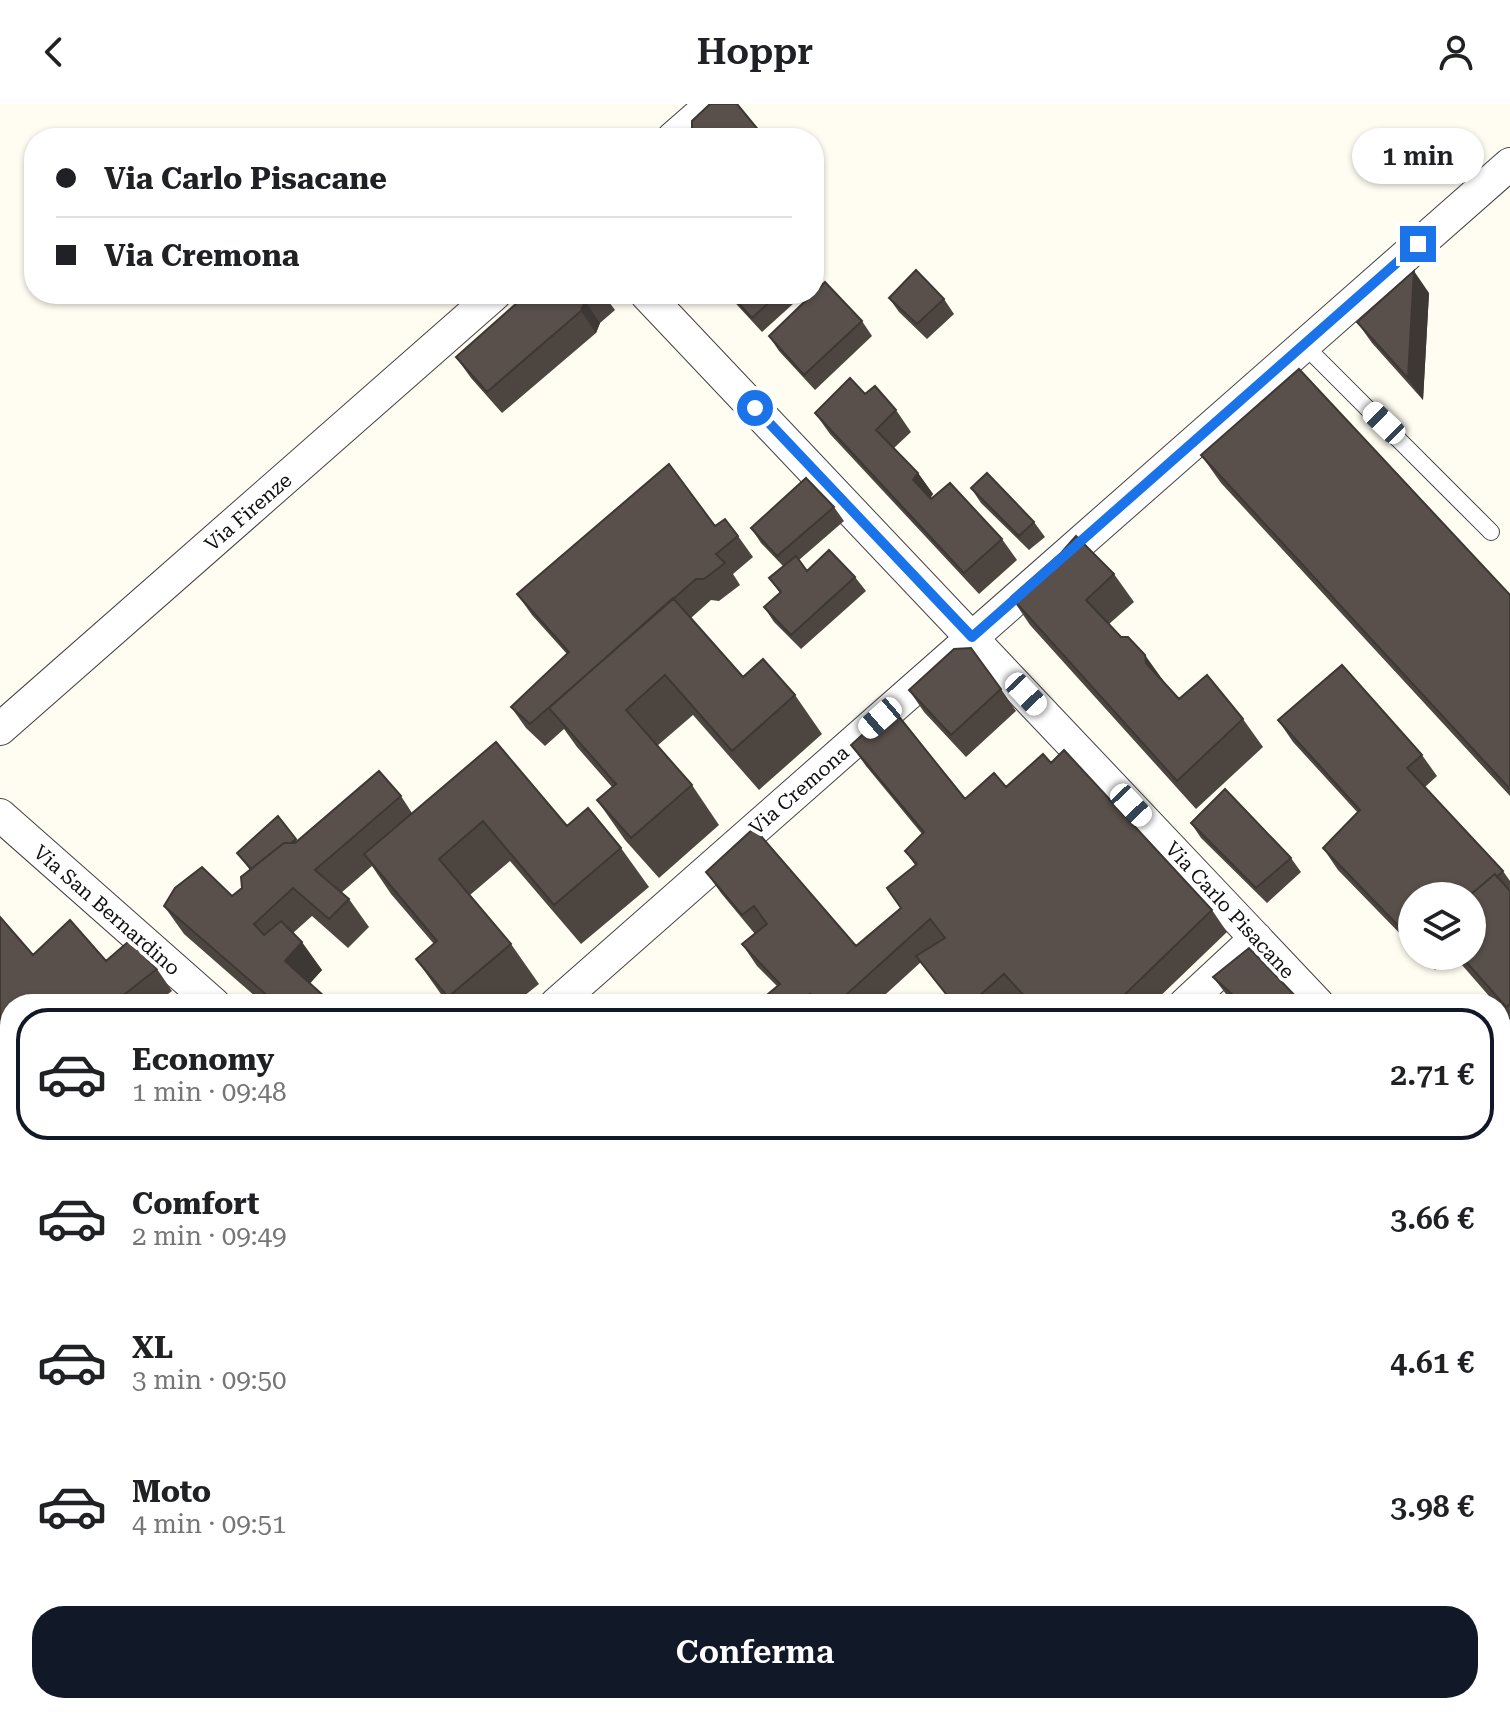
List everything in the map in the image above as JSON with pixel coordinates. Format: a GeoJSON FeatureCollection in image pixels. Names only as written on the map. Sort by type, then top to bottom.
{"type":"FeatureCollection","features":[{"type":"Feature","properties":{"kind":"street"},"geometry":{"type":"LineString","coordinates":[[684,128],[712,104]]}},
{"type":"Feature","properties":{"kind":"street","name":"Via Cremona"},"geometry":{"type":"LineString","coordinates":[[567,994],[1510,164]]}},
{"type":"Feature","properties":{"kind":"street","name":"Via Firenze"},"geometry":{"type":"LineString","coordinates":[[0,729],[484,304]]}},
{"type":"Feature","properties":{"kind":"street","name":"Via Carlo Pisacane"},"geometry":{"type":"LineString","coordinates":[[656,304],[1309,994]]}},
{"type":"Feature","properties":{"kind":"street","name":"Via San Bernardino"},"geometry":{"type":"LineString","coordinates":[[0,815],[203,994]]}},
{"type":"Feature","properties":{"kind":"street"},"geometry":{"type":"LineString","coordinates":[[1196,994],[1256,938]]}},
{"type":"Feature","properties":{"kind":"lane"},"geometry":{"type":"LineString","coordinates":[[1304,345],[1491,532]]}},
{"type":"Feature","properties":{"kind":"building"},"geometry":{"type":"Polygon","coordinates":[[[710,104],[737,104],[757,128],[692,128],[692,121],[710,104]]]}},
{"type":"Feature","properties":{"kind":"building"},"geometry":{"type":"Polygon","coordinates":[[[916,270],[944,299],[917,324],[889,298],[916,270]]]}},
{"type":"Feature","properties":{"kind":"building"},"geometry":{"type":"Polygon","coordinates":[[[1414,271],[1408,378],[1357,322],[1414,271]]]}},
{"type":"Feature","properties":{"kind":"building"},"geometry":{"type":"Polygon","coordinates":[[[824,283],[862,321],[804,375],[769,336],[802,304],[824,304],[824,283]]]}},
{"type":"Feature","properties":{"kind":"building"},"geometry":{"type":"Polygon","coordinates":[[[516,304],[584,304],[581,311],[487,392],[456,357],[516,304]]]}},
{"type":"Feature","properties":{"kind":"building"},"geometry":{"type":"Polygon","coordinates":[[[739,304],[767,304],[752,318],[739,304]]]}},
{"type":"Feature","properties":{"kind":"building"},"geometry":{"type":"Polygon","coordinates":[[[1299,369],[1510,595],[1510,789],[1201,455],[1299,369]]]}},
{"type":"Feature","properties":{"kind":"building"},"geometry":{"type":"Polygon","coordinates":[[[850,378],[865,394],[875,386],[896,410],[876,430],[918,473],[913,480],[931,499],[950,483],[1002,539],[964,573],[815,413],[850,378]]]}},
{"type":"Feature","properties":{"kind":"building"},"geometry":{"type":"Polygon","coordinates":[[[669,464],[715,526],[725,519],[738,536],[716,554],[725,563],[704,579],[696,579],[530,724],[511,707],[569,652],[517,594],[669,464]]]}},
{"type":"Feature","properties":{"kind":"building"},"geometry":{"type":"Polygon","coordinates":[[[987,473],[1034,522],[1019,536],[971,488],[987,473]]]}},
{"type":"Feature","properties":{"kind":"building"},"geometry":{"type":"Polygon","coordinates":[[[806,478],[834,507],[777,556],[751,528],[806,478]]]}},
{"type":"Feature","properties":{"kind":"building"},"geometry":{"type":"Polygon","coordinates":[[[1076,536],[1114,574],[1086,600],[1121,637],[1128,637],[1145,655],[1146,663],[1179,699],[1207,675],[1243,719],[1177,781],[1011,597],[1076,536]]]}},
{"type":"Feature","properties":{"kind":"building"},"geometry":{"type":"Polygon","coordinates":[[[829,550],[855,577],[791,635],[764,607],[781,592],[769,578],[796,556],[807,571],[829,550]]]}},
{"type":"Feature","properties":{"kind":"building"},"geometry":{"type":"Polygon","coordinates":[[[673,598],[743,677],[763,659],[795,695],[732,751],[665,675],[626,710],[692,785],[631,838],[597,800],[616,784],[549,708],[673,598]]]}},
{"type":"Feature","properties":{"kind":"building"},"geometry":{"type":"Polygon","coordinates":[[[971,648],[1001,689],[951,735],[909,690],[954,649],[971,648]]]}},
{"type":"Feature","properties":{"kind":"building"},"geometry":{"type":"Polygon","coordinates":[[[1342,665],[1422,755],[1407,768],[1503,871],[1486,882],[1398,882],[1398,926],[1323,848],[1360,810],[1278,720],[1342,665]]]}},
{"type":"Feature","properties":{"kind":"building"},"geometry":{"type":"Polygon","coordinates":[[[892,708],[965,799],[994,773],[1006,787],[1043,754],[1051,763],[1064,750],[1212,910],[1125,994],[1023,994],[1004,974],[981,994],[946,994],[916,956],[945,938],[930,919],[847,994],[768,994],[780,984],[742,944],[767,924],[754,906],[742,915],[706,872],[754,828],[856,946],[901,908],[887,888],[917,864],[905,851],[924,832],[851,745],[892,708]]]}},
{"type":"Feature","properties":{"kind":"building"},"geometry":{"type":"Polygon","coordinates":[[[496,742],[567,826],[588,808],[621,848],[554,905],[483,821],[439,859],[511,944],[452,994],[445,994],[416,959],[437,941],[364,854],[496,742]]]}},
{"type":"Feature","properties":{"kind":"building"},"geometry":{"type":"Polygon","coordinates":[[[379,771],[401,796],[315,870],[349,899],[329,919],[293,888],[254,924],[264,935],[281,921],[302,942],[285,961],[322,994],[265,994],[164,906],[175,888],[202,867],[232,896],[242,888],[241,877],[284,843],[295,843],[379,771]]]}},
{"type":"Feature","properties":{"kind":"building"},"geometry":{"type":"Polygon","coordinates":[[[1225,789],[1291,858],[1256,888],[1191,823],[1225,789]]]}},
{"type":"Feature","properties":{"kind":"building"},"geometry":{"type":"Polygon","coordinates":[[[278,816],[296,839],[284,843],[251,869],[237,853],[278,816]]]}},
{"type":"Feature","properties":{"kind":"building"},"geometry":{"type":"Polygon","coordinates":[[[1495,874],[1510,891],[1510,994],[1495,994],[1473,970],[1486,970],[1486,882],[1495,874]]]}},
{"type":"Feature","properties":{"kind":"building"},"geometry":{"type":"Polygon","coordinates":[[[0,917],[33,955],[70,920],[106,961],[129,941],[157,969],[125,994],[0,994],[0,917]]]}},
{"type":"Feature","properties":{"kind":"building"},"geometry":{"type":"Polygon","coordinates":[[[1249,948],[1293,994],[1232,994],[1213,977],[1249,948]]]}},
{"type":"Feature","properties":{"kind":"route"},"geometry":{"type":"LineString","coordinates":[[755,408],[972,637],[1418,244]]}}]}
